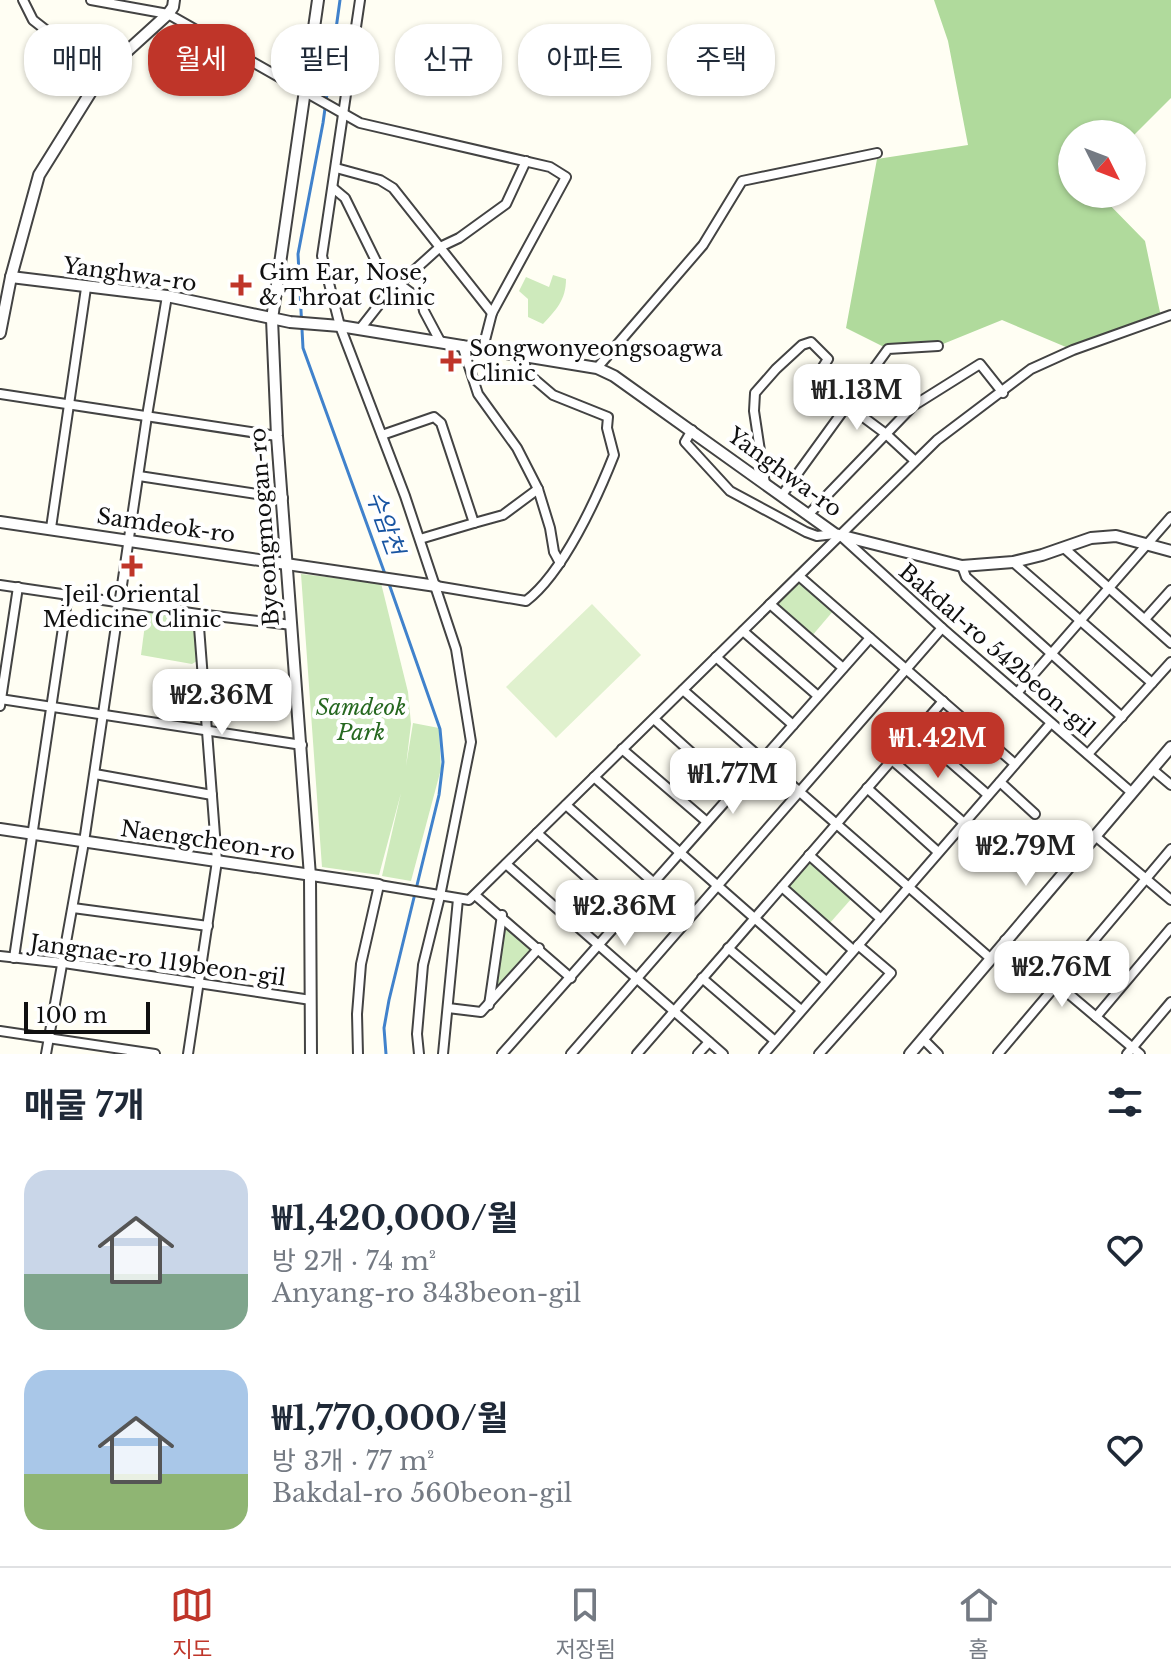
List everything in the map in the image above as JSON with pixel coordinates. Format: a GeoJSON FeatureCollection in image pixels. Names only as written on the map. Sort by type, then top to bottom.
{"type":"FeatureCollection","features":[{"type":"Feature","properties":{"kind":"street"},"geometry":{"type":"LineString","coordinates":[[23,0],[38,24]]}},
{"type":"Feature","properties":{"kind":"street"},"geometry":{"type":"LineString","coordinates":[[91,0],[168,14],[271,71]]}},
{"type":"Feature","properties":{"kind":"street"},"geometry":{"type":"LineString","coordinates":[[132,47],[168,14],[174,0]]}},
{"type":"Feature","properties":{"kind":"street","name":"Byeongmogan-ro"},"geometry":{"type":"LineString","coordinates":[[315,24],[318,0]]}},
{"type":"Feature","properties":{"kind":"street"},"geometry":{"type":"LineString","coordinates":[[360,0],[322,256],[340,326],[420,539],[456,649],[471,742],[423,965],[417,1034],[419,1054]]}},
{"type":"Feature","properties":{"kind":"street"},"geometry":{"type":"LineString","coordinates":[[0,333],[11,277],[39,175],[88,96]]}},
{"type":"Feature","properties":{"kind":"street","name":"Byeongmogan-ro"},"geometry":{"type":"LineString","coordinates":[[304,96],[272,319],[277,436],[310,876],[311,1054]]}},
{"type":"Feature","properties":{"kind":"street"},"geometry":{"type":"LineString","coordinates":[[313,96],[360,123],[550,167],[566,177],[492,313],[483,348]]}},
{"type":"Feature","properties":{"kind":"street"},"geometry":{"type":"LineString","coordinates":[[597,368],[703,245],[742,181],[877,153]]}},
{"type":"Feature","properties":{"kind":"street"},"geometry":{"type":"LineString","coordinates":[[360,329],[398,283],[440,247],[459,238],[506,204],[526,161]]}},
{"type":"Feature","properties":{"kind":"street"},"geometry":{"type":"LineString","coordinates":[[336,168],[387,183],[492,313]]}},
{"type":"Feature","properties":{"kind":"street"},"geometry":{"type":"LineString","coordinates":[[333,188],[345,198],[378,265],[422,301],[440,341]]}},
{"type":"Feature","properties":{"kind":"street","name":"Yanghwa-ro"},"geometry":{"type":"LineString","coordinates":[[11,277],[167,296],[272,319],[316,322],[597,368],[614,376],[838,534],[962,566],[1013,562],[1091,538],[1116,536],[1171,551]]}},
{"type":"Feature","properties":{"kind":"street"},"geometry":{"type":"LineString","coordinates":[[51,528],[86,288]]}},
{"type":"Feature","properties":{"kind":"street"},"geometry":{"type":"LineString","coordinates":[[46,1054],[95,774],[167,296]]}},
{"type":"Feature","properties":{"kind":"street"},"geometry":{"type":"LineString","coordinates":[[358,1054],[361,964],[379,885],[469,900],[937,440],[1031,369],[1073,350],[1171,315]]}},
{"type":"Feature","properties":{"kind":"street"},"geometry":{"type":"LineString","coordinates":[[765,484],[754,411],[755,393],[802,345],[811,342],[828,359],[812,384]]}},
{"type":"Feature","properties":{"kind":"street"},"geometry":{"type":"LineString","coordinates":[[462,345],[478,394],[517,448],[538,489],[554,552],[560,563]]}},
{"type":"Feature","properties":{"kind":"street"},"geometry":{"type":"LineString","coordinates":[[782,495],[888,349],[938,346]]}},
{"type":"Feature","properties":{"kind":"street"},"geometry":{"type":"LineString","coordinates":[[436,586],[526,601],[542,589],[560,563],[614,455],[607,428],[608,417],[553,395],[526,372],[524,355]]}},
{"type":"Feature","properties":{"kind":"street"},"geometry":{"type":"LineString","coordinates":[[808,515],[913,406],[980,364],[1003,393]]}},
{"type":"Feature","properties":{"kind":"street"},"geometry":{"type":"LineString","coordinates":[[0,394],[277,436]]}},
{"type":"Feature","properties":{"kind":"street"},"geometry":{"type":"LineString","coordinates":[[847,405],[914,460]]}},
{"type":"Feature","properties":{"kind":"street"},"geometry":{"type":"LineString","coordinates":[[382,435],[434,417],[441,423],[474,523]]}},
{"type":"Feature","properties":{"kind":"street"},"geometry":{"type":"LineString","coordinates":[[692,430],[685,442],[730,491],[806,532],[817,536],[838,534]]}},
{"type":"Feature","properties":{"kind":"street"},"geometry":{"type":"LineString","coordinates":[[139,476],[283,498]]}},
{"type":"Feature","properties":{"kind":"street"},"geometry":{"type":"LineString","coordinates":[[420,539],[503,515],[538,489]]}},
{"type":"Feature","properties":{"kind":"street"},"geometry":{"type":"LineString","coordinates":[[1017,693],[1171,517]]}},
{"type":"Feature","properties":{"kind":"street","name":"Samdeok-ro"},"geometry":{"type":"LineString","coordinates":[[0,522],[436,586]]}},
{"type":"Feature","properties":{"kind":"street","name":"Bakdal-ro 542beon-gil"},"geometry":{"type":"LineString","coordinates":[[838,534],[1131,792]]}},
{"type":"Feature","properties":{"kind":"street"},"geometry":{"type":"LineString","coordinates":[[1064,548],[1171,643]]}},
{"type":"Feature","properties":{"kind":"street"},"geometry":{"type":"LineString","coordinates":[[1013,562],[1152,683]]}},
{"type":"Feature","properties":{"kind":"street"},"geometry":{"type":"LineString","coordinates":[[962,566],[966,577],[1122,717]]}},
{"type":"Feature","properties":{"kind":"street"},"geometry":{"type":"LineString","coordinates":[[799,576],[1015,764]]}},
{"type":"Feature","properties":{"kind":"street"},"geometry":{"type":"LineString","coordinates":[[0,585],[292,625]]}},
{"type":"Feature","properties":{"kind":"street"},"geometry":{"type":"LineString","coordinates":[[0,706],[18,587]]}},
{"type":"Feature","properties":{"kind":"street"},"geometry":{"type":"LineString","coordinates":[[1145,619],[1171,590]]}},
{"type":"Feature","properties":{"kind":"street"},"geometry":{"type":"LineString","coordinates":[[14,958],[68,594]]}},
{"type":"Feature","properties":{"kind":"street"},"geometry":{"type":"LineString","coordinates":[[770,604],[843,668]]}},
{"type":"Feature","properties":{"kind":"street"},"geometry":{"type":"LineString","coordinates":[[188,1054],[217,861],[198,614]]}},
{"type":"Feature","properties":{"kind":"street"},"geometry":{"type":"LineString","coordinates":[[571,1054],[942,628]]}},
{"type":"Feature","properties":{"kind":"street"},"geometry":{"type":"LineString","coordinates":[[743,631],[818,696]]}},
{"type":"Feature","properties":{"kind":"street"},"geometry":{"type":"LineString","coordinates":[[502,1054],[870,638]]}},
{"type":"Feature","properties":{"kind":"street"},"geometry":{"type":"LineString","coordinates":[[716,657],[793,725]]}},
{"type":"Feature","properties":{"kind":"street"},"geometry":{"type":"LineString","coordinates":[[1088,754],[1171,662]]}},
{"type":"Feature","properties":{"kind":"street"},"geometry":{"type":"LineString","coordinates":[[683,690],[990,958]]}},
{"type":"Feature","properties":{"kind":"street"},"geometry":{"type":"LineString","coordinates":[[0,699],[302,745]]}},
{"type":"Feature","properties":{"kind":"street"},"geometry":{"type":"LineString","coordinates":[[637,1054],[943,701]]}},
{"type":"Feature","properties":{"kind":"street"},"geometry":{"type":"LineString","coordinates":[[654,719],[734,791]]}},
{"type":"Feature","properties":{"kind":"street"},"geometry":{"type":"LineString","coordinates":[[764,1054],[1051,723]]}},
{"type":"Feature","properties":{"kind":"street"},"geometry":{"type":"LineString","coordinates":[[916,732],[988,795]]}},
{"type":"Feature","properties":{"kind":"street"},"geometry":{"type":"LineString","coordinates":[[910,1054],[1171,747]]}},
{"type":"Feature","properties":{"kind":"street"},"geometry":{"type":"LineString","coordinates":[[622,749],[707,822]]}},
{"type":"Feature","properties":{"kind":"street"},"geometry":{"type":"LineString","coordinates":[[892,760],[964,823]]}},
{"type":"Feature","properties":{"kind":"street"},"geometry":{"type":"LineString","coordinates":[[1152,769],[1171,785]]}},
{"type":"Feature","properties":{"kind":"street"},"geometry":{"type":"LineString","coordinates":[[95,774],[212,795]]}},
{"type":"Feature","properties":{"kind":"street"},"geometry":{"type":"LineString","coordinates":[[594,777],[826,981]]}},
{"type":"Feature","properties":{"kind":"street"},"geometry":{"type":"LineString","coordinates":[[1000,782],[1035,814]]}},
{"type":"Feature","properties":{"kind":"street"},"geometry":{"type":"LineString","coordinates":[[867,788],[938,852]]}},
{"type":"Feature","properties":{"kind":"street"},"geometry":{"type":"LineString","coordinates":[[566,805],[654,883]]}},
{"type":"Feature","properties":{"kind":"street","name":"Naengcheon-ro"},"geometry":{"type":"LineString","coordinates":[[0,829],[379,885]]}},
{"type":"Feature","properties":{"kind":"street"},"geometry":{"type":"LineString","coordinates":[[537,833],[628,914]]}},
{"type":"Feature","properties":{"kind":"street"},"geometry":{"type":"LineString","coordinates":[[1094,835],[1171,900]]}},
{"type":"Feature","properties":{"kind":"street"},"geometry":{"type":"LineString","coordinates":[[998,1054],[1171,849]]}},
{"type":"Feature","properties":{"kind":"street"},"geometry":{"type":"LineString","coordinates":[[809,855],[881,919]]}},
{"type":"Feature","properties":{"kind":"street"},"geometry":{"type":"LineString","coordinates":[[506,864],[723,1054]]}},
{"type":"Feature","properties":{"kind":"street"},"geometry":{"type":"LineString","coordinates":[[782,887],[891,973],[819,1054]]}},
{"type":"Feature","properties":{"kind":"street"},"geometry":{"type":"LineString","coordinates":[[475,895],[502,915],[571,978]]}},
{"type":"Feature","properties":{"kind":"street"},"geometry":{"type":"LineString","coordinates":[[443,1054],[458,899]]}},
{"type":"Feature","properties":{"kind":"street"},"geometry":{"type":"LineString","coordinates":[[73,908],[208,926]]}},
{"type":"Feature","properties":{"kind":"street"},"geometry":{"type":"LineString","coordinates":[[489,1005],[502,915]]}},
{"type":"Feature","properties":{"kind":"street"},"geometry":{"type":"LineString","coordinates":[[1096,1017],[1171,928]]}},
{"type":"Feature","properties":{"kind":"street"},"geometry":{"type":"LineString","coordinates":[[1005,940],[1133,1052],[1171,1002]]}},
{"type":"Feature","properties":{"kind":"street"},"geometry":{"type":"LineString","coordinates":[[448,1008],[481,1012],[539,948]]}},
{"type":"Feature","properties":{"kind":"street"},"geometry":{"type":"LineString","coordinates":[[728,948],[801,1010]]}},
{"type":"Feature","properties":{"kind":"street","name":"Jangnae-ro 119beon-gil"},"geometry":{"type":"LineString","coordinates":[[0,956],[311,1000]]}},
{"type":"Feature","properties":{"kind":"street"},"geometry":{"type":"LineString","coordinates":[[702,978],[775,1041]]}},
{"type":"Feature","properties":{"kind":"street"},"geometry":{"type":"LineString","coordinates":[[0,1031],[155,1054]]}},
{"type":"Feature","properties":{"kind":"street"},"geometry":{"type":"LineString","coordinates":[[923,1039],[938,1054]]}},
{"type":"Feature","properties":{"kind":"street"},"geometry":{"type":"LineString","coordinates":[[698,1054],[709,1042]]}},
{"type":"Feature","properties":{"kind":"green space"},"geometry":{"type":"Polygon","coordinates":[[[934,0],[1171,0],[1171,98],[1146,123],[1146,120],[1058,120],[1058,208],[1113,208],[1145,241],[1161,317],[1073,350],[1002,320],[938,346],[888,349],[846,328],[877,159],[968,145],[948,41],[934,0]]]}},
{"type":"Feature","properties":{"kind":"green space"},"geometry":{"type":"Polygon","coordinates":[[[553,275],[566,279],[564,293],[543,324],[528,317],[528,299],[519,291],[526,277],[549,287],[553,275]]]}},
{"type":"Feature","properties":{"kind":"green space","name":"Samdeok Park"},"geometry":{"type":"Polygon","coordinates":[[[301,574],[381,583],[408,692],[411,724],[406,766],[413,723],[439,728],[441,769],[411,881],[382,876],[401,793],[379,875],[322,867],[301,574]]]}},
{"type":"Feature","properties":{"kind":"green space"},"geometry":{"type":"Polygon","coordinates":[[[800,580],[834,610],[811,637],[774,605],[800,580]]]}},
{"type":"Feature","properties":{"kind":"green space"},"geometry":{"type":"Polygon","coordinates":[[[592,604],[641,655],[556,738],[506,687],[592,604]]]}},
{"type":"Feature","properties":{"kind":"green space"},"geometry":{"type":"Polygon","coordinates":[[[147,609],[196,620],[197,661],[192,664],[141,655],[147,609]]]}},
{"type":"Feature","properties":{"kind":"green space"},"geometry":{"type":"Polygon","coordinates":[[[807,861],[852,898],[829,924],[787,888],[807,861]]]}},
{"type":"Feature","properties":{"kind":"green space"},"geometry":{"type":"Polygon","coordinates":[[[503,925],[533,950],[499,991],[495,988],[503,925]]]}},
{"type":"Feature","properties":{"kind":"waterway","name":"수암천"},"geometry":{"type":"LineString","coordinates":[[340,0],[323,123],[298,254],[303,348],[385,574]]}},
{"type":"Feature","properties":{"kind":"waterway","name":"수암천"},"geometry":{"type":"LineString","coordinates":[[386,1054],[384,1028],[389,1000],[439,795],[443,762],[440,729],[388,581]]}},
{"type":"Feature","properties":{"kind":"place","name":"Gim Ear, Nose, & Throat Clinic"},"geometry":{"type":"Point","coordinates":[241,285]}},
{"type":"Feature","properties":{"kind":"place","name":"Songwonyeongsoagwa Clinic"},"geometry":{"type":"Point","coordinates":[451,361]}},
{"type":"Feature","properties":{"kind":"place","name":"Jeil Oriental Medicine Clinic"},"geometry":{"type":"Point","coordinates":[132,566]}}]}
